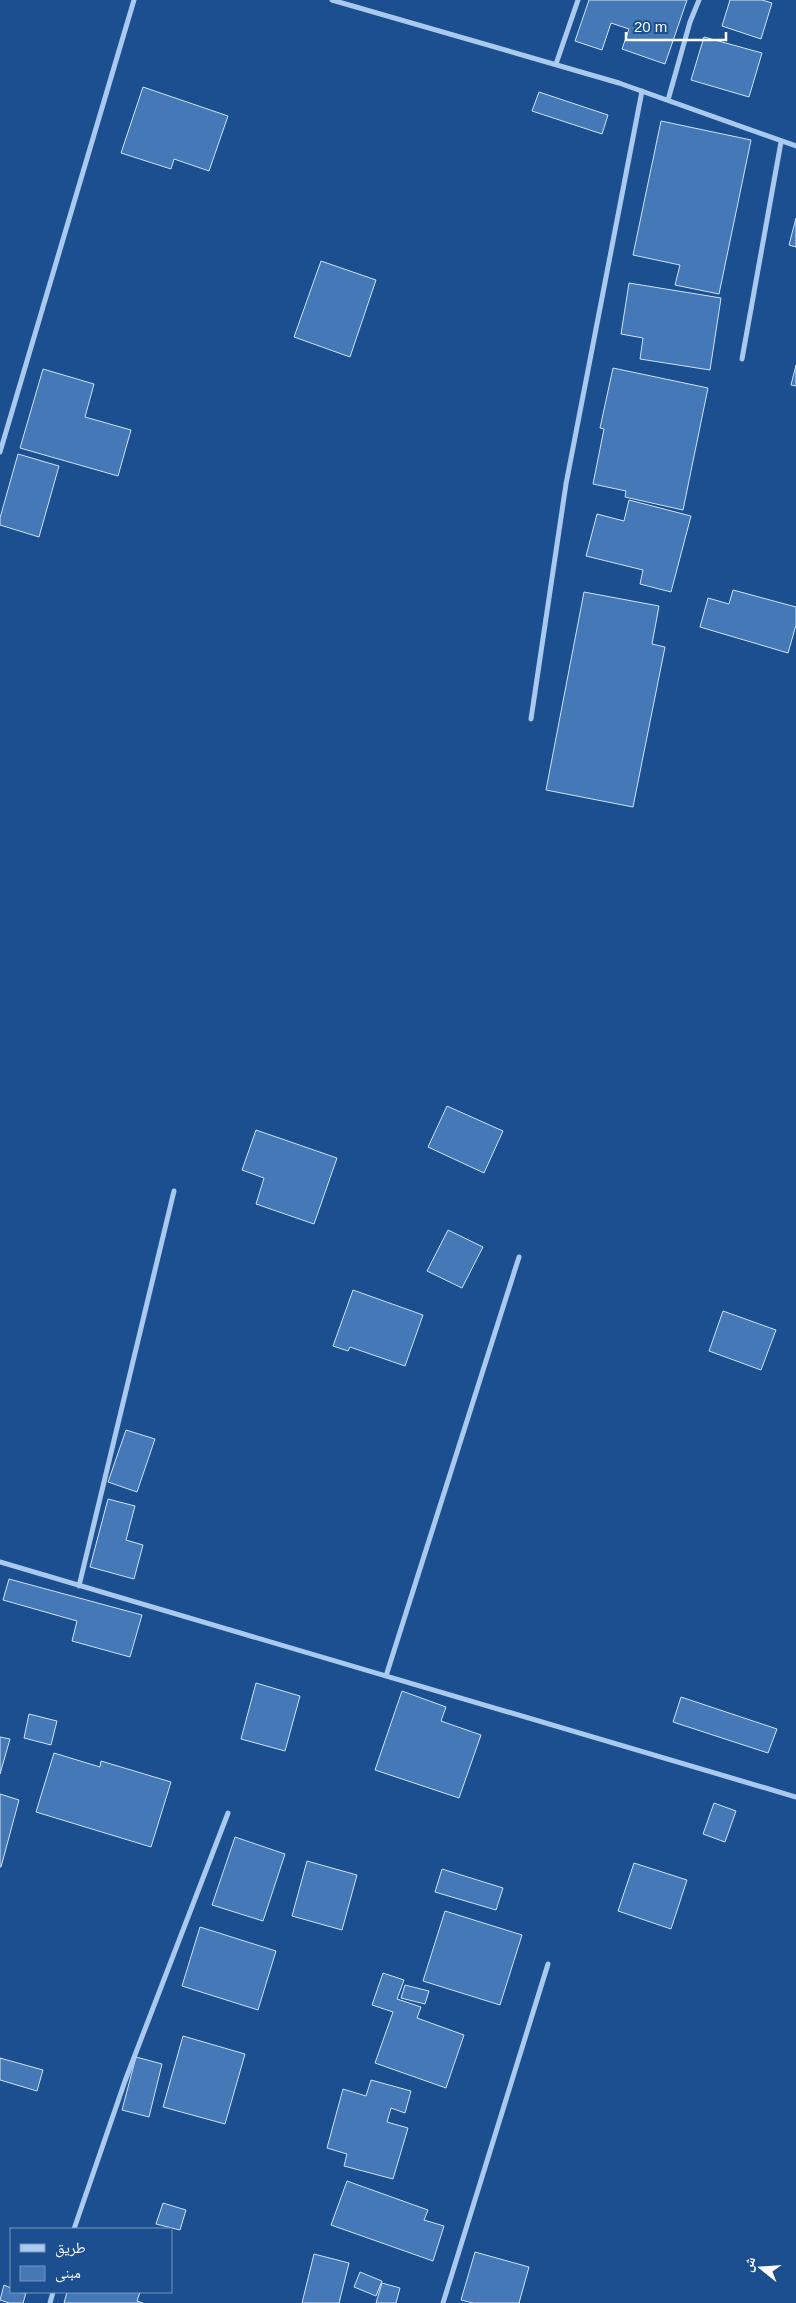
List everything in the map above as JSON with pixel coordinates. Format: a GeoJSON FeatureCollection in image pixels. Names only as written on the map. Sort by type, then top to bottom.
{"type":"FeatureCollection","features":[{"type":"Feature","properties":{"kind":"street"},"geometry":{"type":"LineString","coordinates":[[0,452],[134,0]]}},
{"type":"Feature","properties":{"kind":"street"},"geometry":{"type":"LineString","coordinates":[[332,0],[556,64],[642,91],[796,146]]}},
{"type":"Feature","properties":{"kind":"street"},"geometry":{"type":"LineString","coordinates":[[556,64],[578,0]]}},
{"type":"Feature","properties":{"kind":"street"},"geometry":{"type":"LineString","coordinates":[[668,100],[690,22],[699,0]]}},
{"type":"Feature","properties":{"kind":"street"},"geometry":{"type":"LineString","coordinates":[[531,719],[566,484],[642,91]]}},
{"type":"Feature","properties":{"kind":"street"},"geometry":{"type":"LineString","coordinates":[[742,359],[781,142]]}},
{"type":"Feature","properties":{"kind":"street"},"geometry":{"type":"LineString","coordinates":[[80,1586],[174,1191]]}},
{"type":"Feature","properties":{"kind":"street"},"geometry":{"type":"LineString","coordinates":[[386,1676],[520,1257]]}},
{"type":"Feature","properties":{"kind":"street"},"geometry":{"type":"LineString","coordinates":[[0,1562],[796,1796]]}},
{"type":"Feature","properties":{"kind":"street"},"geometry":{"type":"LineString","coordinates":[[74,2228],[125,2081],[228,1813]]}},
{"type":"Feature","properties":{"kind":"street"},"geometry":{"type":"LineString","coordinates":[[443,2303],[548,1964]]}},
{"type":"Feature","properties":{"kind":"building"},"geometry":{"type":"Polygon","coordinates":[[[589,0],[687,0],[665,64],[622,49],[629,29],[611,23],[602,50],[575,41],[589,0]]]}},
{"type":"Feature","properties":{"kind":"building"},"geometry":{"type":"Polygon","coordinates":[[[730,0],[762,0],[772,3],[761,39],[722,26],[730,0]]]}},
{"type":"Feature","properties":{"kind":"building"},"geometry":{"type":"Polygon","coordinates":[[[704,37],[762,53],[749,97],[691,80],[704,37]]]}},
{"type":"Feature","properties":{"kind":"building"},"geometry":{"type":"Polygon","coordinates":[[[143,87],[228,116],[209,171],[174,159],[171,169],[121,153],[143,87]]]}},
{"type":"Feature","properties":{"kind":"building"},"geometry":{"type":"Polygon","coordinates":[[[539,92],[608,115],[602,134],[532,111],[539,92]]]}},
{"type":"Feature","properties":{"kind":"building"},"geometry":{"type":"Polygon","coordinates":[[[661,121],[751,140],[719,294],[675,285],[680,265],[633,255],[661,121]]]}},
{"type":"Feature","properties":{"kind":"building"},"geometry":{"type":"Polygon","coordinates":[[[796,218],[796,247],[789,245],[796,218]]]}},
{"type":"Feature","properties":{"kind":"building"},"geometry":{"type":"Polygon","coordinates":[[[321,261],[376,280],[350,357],[294,337],[321,261]]]}},
{"type":"Feature","properties":{"kind":"building"},"geometry":{"type":"Polygon","coordinates":[[[629,283],[721,298],[710,370],[640,359],[643,338],[621,334],[629,283]]]}},
{"type":"Feature","properties":{"kind":"building"},"geometry":{"type":"Polygon","coordinates":[[[796,365],[796,386],[791,385],[796,365]]]}},
{"type":"Feature","properties":{"kind":"building"},"geometry":{"type":"Polygon","coordinates":[[[613,368],[708,388],[683,510],[625,497],[626,491],[593,484],[604,429],[600,428],[613,368]]]}},
{"type":"Feature","properties":{"kind":"building"},"geometry":{"type":"Polygon","coordinates":[[[43,369],[94,384],[85,417],[131,430],[118,476],[20,448],[43,369]]]}},
{"type":"Feature","properties":{"kind":"building"},"geometry":{"type":"Polygon","coordinates":[[[18,454],[59,466],[39,537],[0,525],[0,518],[18,454]]]}},
{"type":"Feature","properties":{"kind":"building"},"geometry":{"type":"Polygon","coordinates":[[[629,500],[691,516],[671,592],[640,584],[643,570],[586,556],[597,514],[624,521],[629,500]]]}},
{"type":"Feature","properties":{"kind":"building"},"geometry":{"type":"Polygon","coordinates":[[[733,590],[796,607],[796,625],[788,653],[700,627],[708,598],[729,604],[733,590]]]}},
{"type":"Feature","properties":{"kind":"building"},"geometry":{"type":"Polygon","coordinates":[[[584,592],[659,606],[652,644],[665,647],[633,807],[546,790],[584,592]]]}},
{"type":"Feature","properties":{"kind":"building"},"geometry":{"type":"Polygon","coordinates":[[[447,1106],[503,1131],[484,1173],[428,1147],[447,1106]]]}},
{"type":"Feature","properties":{"kind":"building"},"geometry":{"type":"Polygon","coordinates":[[[256,1130],[337,1158],[314,1224],[256,1204],[264,1178],[242,1170],[256,1130]]]}},
{"type":"Feature","properties":{"kind":"building"},"geometry":{"type":"Polygon","coordinates":[[[448,1230],[483,1247],[462,1288],[427,1271],[448,1230]]]}},
{"type":"Feature","properties":{"kind":"building"},"geometry":{"type":"Polygon","coordinates":[[[353,1290],[423,1315],[405,1366],[350,1347],[348,1351],[333,1346],[353,1290]]]}},
{"type":"Feature","properties":{"kind":"building"},"geometry":{"type":"Polygon","coordinates":[[[723,1311],[776,1330],[761,1370],[709,1351],[723,1311]]]}},
{"type":"Feature","properties":{"kind":"building"},"geometry":{"type":"Polygon","coordinates":[[[126,1430],[155,1439],[137,1492],[108,1482],[126,1430]]]}},
{"type":"Feature","properties":{"kind":"building"},"geometry":{"type":"Polygon","coordinates":[[[108,1499],[135,1506],[126,1540],[143,1545],[134,1579],[90,1567],[108,1499]]]}},
{"type":"Feature","properties":{"kind":"building"},"geometry":{"type":"Polygon","coordinates":[[[9,1579],[142,1615],[130,1657],[72,1641],[77,1621],[3,1600],[9,1579]]]}},
{"type":"Feature","properties":{"kind":"building"},"geometry":{"type":"Polygon","coordinates":[[[256,1683],[300,1696],[285,1751],[241,1739],[256,1683]]]}},
{"type":"Feature","properties":{"kind":"building"},"geometry":{"type":"Polygon","coordinates":[[[402,1691],[446,1707],[441,1721],[481,1735],[459,1798],[375,1770],[402,1691]]]}},
{"type":"Feature","properties":{"kind":"building"},"geometry":{"type":"Polygon","coordinates":[[[681,1697],[777,1729],[768,1753],[673,1722],[681,1697]]]}},
{"type":"Feature","properties":{"kind":"building"},"geometry":{"type":"Polygon","coordinates":[[[29,1714],[57,1721],[51,1745],[24,1738],[29,1714]]]}},
{"type":"Feature","properties":{"kind":"building"},"geometry":{"type":"Polygon","coordinates":[[[0,1737],[10,1739],[0,1774],[0,1737]]]}},
{"type":"Feature","properties":{"kind":"building"},"geometry":{"type":"Polygon","coordinates":[[[54,1753],[100,1767],[101,1761],[171,1782],[151,1847],[36,1812],[54,1753]]]}},
{"type":"Feature","properties":{"kind":"building"},"geometry":{"type":"Polygon","coordinates":[[[0,1794],[19,1800],[1,1867],[0,1867],[0,1794]]]}},
{"type":"Feature","properties":{"kind":"building"},"geometry":{"type":"Polygon","coordinates":[[[714,1803],[736,1811],[725,1842],[703,1834],[714,1803]]]}},
{"type":"Feature","properties":{"kind":"building"},"geometry":{"type":"Polygon","coordinates":[[[235,1837],[285,1854],[263,1921],[212,1905],[235,1837]]]}},
{"type":"Feature","properties":{"kind":"building"},"geometry":{"type":"Polygon","coordinates":[[[307,1861],[357,1875],[342,1930],[292,1916],[307,1861]]]}},
{"type":"Feature","properties":{"kind":"building"},"geometry":{"type":"Polygon","coordinates":[[[634,1863],[687,1880],[671,1929],[618,1911],[634,1863]]]}},
{"type":"Feature","properties":{"kind":"building"},"geometry":{"type":"Polygon","coordinates":[[[442,1869],[503,1888],[496,1910],[435,1892],[442,1869]]]}},
{"type":"Feature","properties":{"kind":"building"},"geometry":{"type":"Polygon","coordinates":[[[445,1911],[522,1935],[500,2005],[423,1981],[445,1911]]]}},
{"type":"Feature","properties":{"kind":"building"},"geometry":{"type":"Polygon","coordinates":[[[200,1927],[276,1951],[258,2010],[182,1986],[200,1927]]]}},
{"type":"Feature","properties":{"kind":"building"},"geometry":{"type":"Polygon","coordinates":[[[383,1973],[404,1980],[397,1999],[421,2007],[417,2018],[464,2035],[446,2088],[375,2063],[393,2012],[372,2005],[383,1973]]]}},
{"type":"Feature","properties":{"kind":"building"},"geometry":{"type":"Polygon","coordinates":[[[405,1985],[429,1991],[425,2004],[401,1998],[405,1985]]]}},
{"type":"Feature","properties":{"kind":"building"},"geometry":{"type":"Polygon","coordinates":[[[183,2036],[245,2054],[225,2124],[163,2107],[183,2036]]]}},
{"type":"Feature","properties":{"kind":"building"},"geometry":{"type":"Polygon","coordinates":[[[136,2057],[162,2064],[149,2117],[122,2110],[136,2057]]]}},
{"type":"Feature","properties":{"kind":"building"},"geometry":{"type":"Polygon","coordinates":[[[0,2058],[43,2070],[37,2091],[0,2080],[0,2058]]]}},
{"type":"Feature","properties":{"kind":"building"},"geometry":{"type":"Polygon","coordinates":[[[371,2080],[411,2091],[405,2113],[391,2108],[387,2122],[408,2128],[393,2179],[344,2166],[347,2154],[327,2148],[343,2089],[366,2096],[371,2080]]]}},
{"type":"Feature","properties":{"kind":"building"},"geometry":{"type":"Polygon","coordinates":[[[347,2181],[428,2210],[424,2220],[444,2226],[433,2261],[331,2225],[347,2181]]]}},
{"type":"Feature","properties":{"kind":"building"},"geometry":{"type":"Polygon","coordinates":[[[163,2203],[186,2210],[180,2230],[156,2224],[163,2203]]]}},
{"type":"Feature","properties":{"kind":"building"},"geometry":{"type":"Polygon","coordinates":[[[475,2252],[529,2267],[519,2303],[473,2303],[461,2300],[475,2252]]]}},
{"type":"Feature","properties":{"kind":"building"},"geometry":{"type":"Polygon","coordinates":[[[314,2254],[349,2263],[339,2303],[302,2303],[314,2254]]]}},
{"type":"Feature","properties":{"kind":"building"},"geometry":{"type":"Polygon","coordinates":[[[360,2272],[382,2281],[376,2296],[354,2287],[360,2272]]]}},
{"type":"Feature","properties":{"kind":"building"},"geometry":{"type":"Polygon","coordinates":[[[382,2283],[400,2288],[396,2303],[376,2303],[382,2283]]]}},
{"type":"Feature","properties":{"kind":"building"},"geometry":{"type":"Polygon","coordinates":[[[4,2285],[10,2288],[10,2293],[26,2293],[23,2303],[9,2303],[0,2300],[4,2285]]]}},
{"type":"Feature","properties":{"kind":"building"},"geometry":{"type":"Polygon","coordinates":[[[67,2293],[140,2293],[137,2301],[143,2303],[64,2303],[67,2293]]]}}]}
